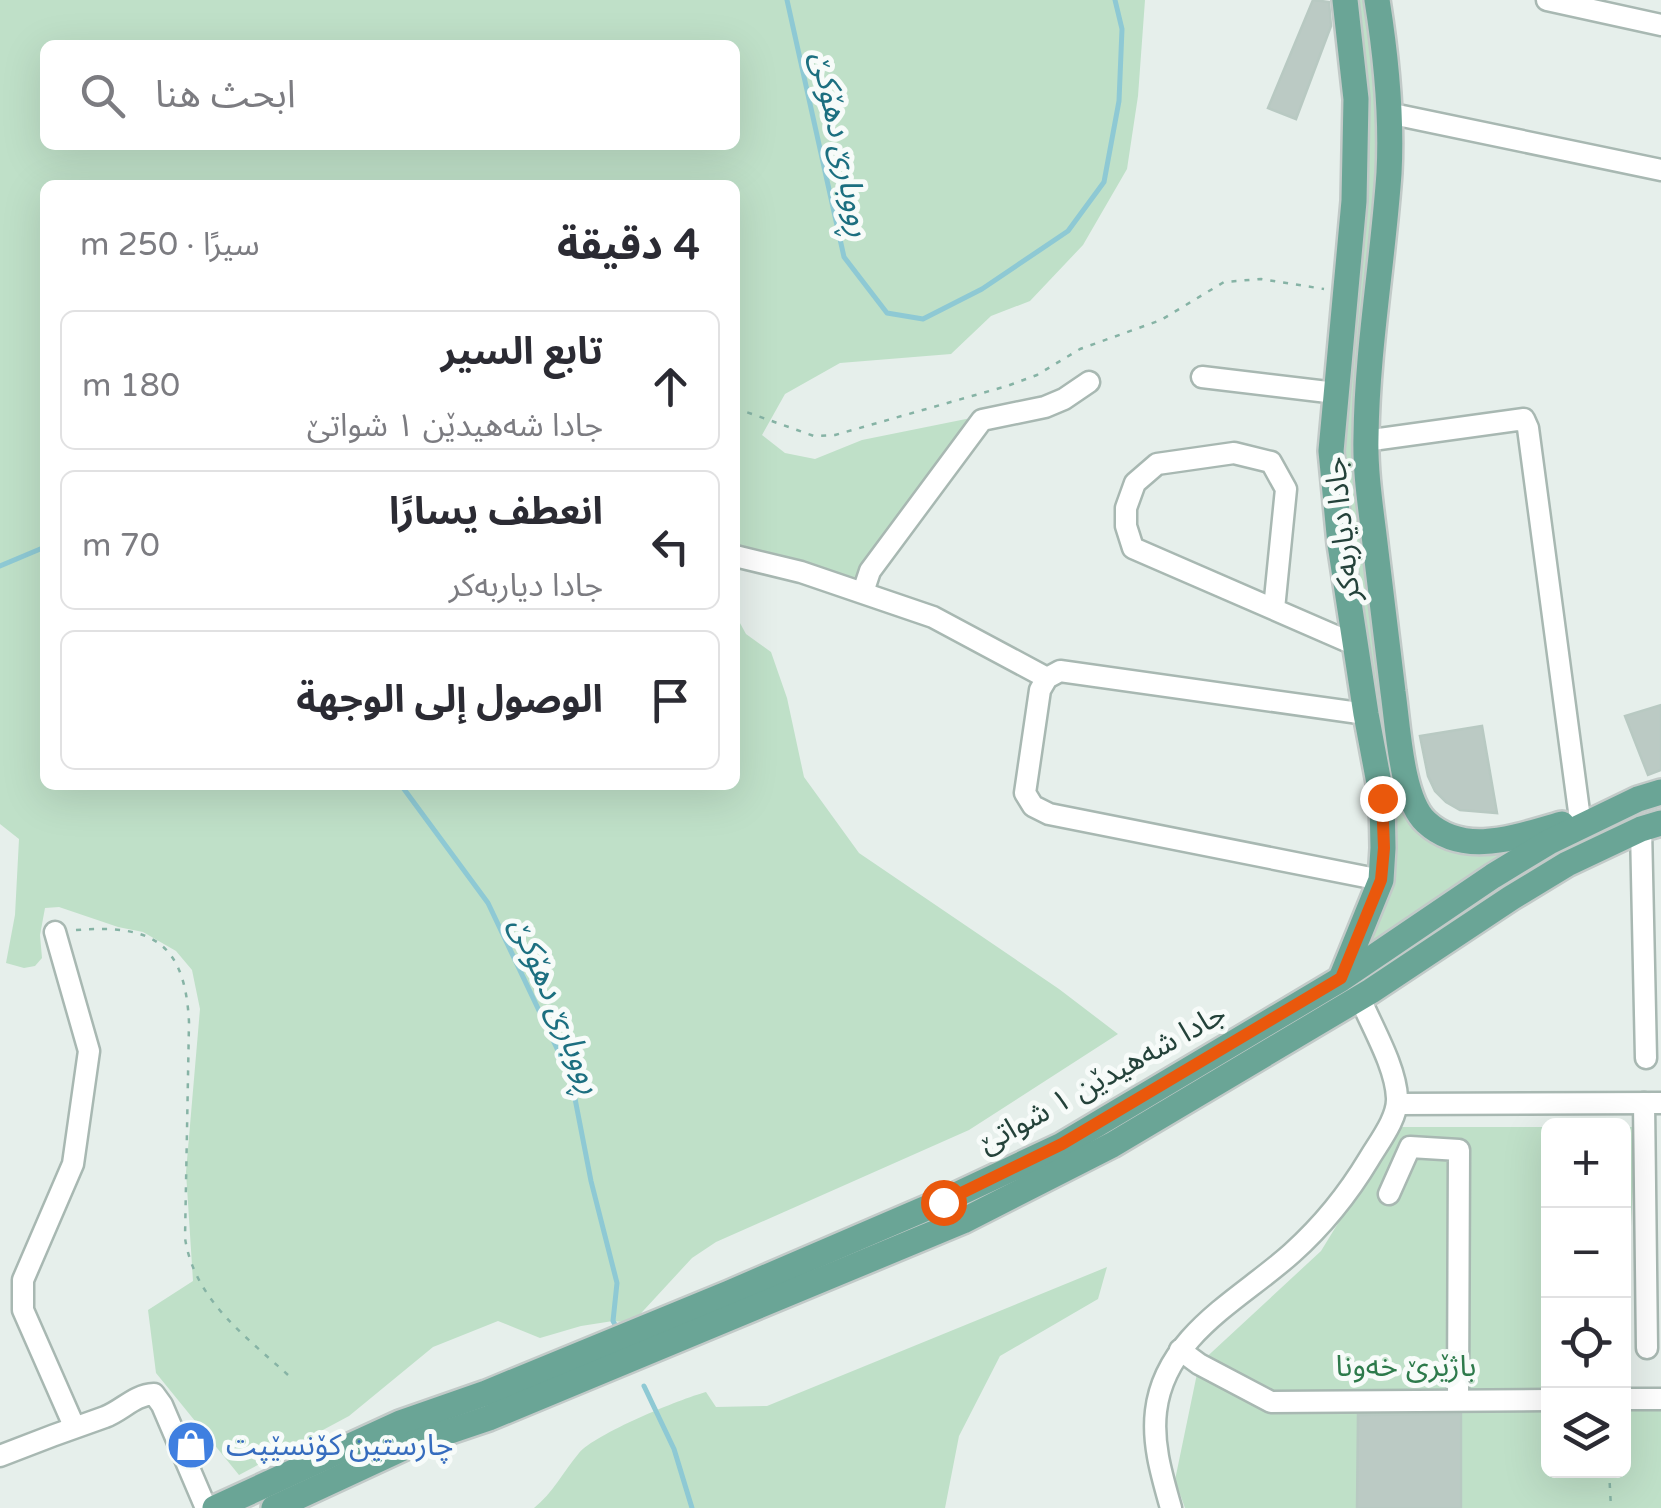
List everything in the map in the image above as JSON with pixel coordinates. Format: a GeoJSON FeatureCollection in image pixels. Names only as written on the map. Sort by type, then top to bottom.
{"type":"FeatureCollection","features":[{"type":"Feature","properties":{"kind":"main road","name":"جادا دیاربه‌كر"},"geometry":{"type":"LineString","coordinates":[[1341,978],[1381,880],[1384,848],[1382,798],[1340,544],[1330,450],[1354,202],[1356,99],[1345,0]]}},
{"type":"Feature","properties":{"kind":"main road","name":"جادا دیاربه‌كر"},"geometry":{"type":"LineString","coordinates":[[1377,0],[1384,42],[1389,169],[1369,360],[1366,441],[1408,790],[1423,820],[1448,838],[1482,843],[1514,838],[1649,795]]}},
{"type":"Feature","properties":{"kind":"main road"},"geometry":{"type":"LineString","coordinates":[[1355,640],[1386,630]]}},
{"type":"Feature","properties":{"kind":"main road","name":"جادا شەهیدێن ١ شواتێ"},"geometry":{"type":"LineString","coordinates":[[274,1508],[487,1406],[732,1303],[1062,1144],[1341,978],[1549,842],[1649,795]]}},
{"type":"Feature","properties":{"kind":"main road","name":"جادا شەهیدێن ١ شواتێ"},"geometry":{"type":"LineString","coordinates":[[732,1303],[763,1305],[979,1212],[1112,1145],[1360,998],[1567,864],[1651,826]]}},
{"type":"Feature","properties":{"kind":"main road","name":"جادا شەهیدێن ١ شواتێ"},"geometry":{"type":"LineString","coordinates":[[215,1508],[400,1423],[487,1406]]}},
{"type":"Feature","properties":{"kind":"street"},"geometry":{"type":"LineString","coordinates":[[1546,0],[1624,8],[1661,26]]}},
{"type":"Feature","properties":{"kind":"street"},"geometry":{"type":"LineString","coordinates":[[1388,113],[1661,170]]}},
{"type":"Feature","properties":{"kind":"street"},"geometry":{"type":"LineString","coordinates":[[1202,377],[1336,393]]}},
{"type":"Feature","properties":{"kind":"street"},"geometry":{"type":"LineString","coordinates":[[863,592],[870,572],[982,420],[1045,407],[1089,382]]}},
{"type":"Feature","properties":{"kind":"street"},"geometry":{"type":"LineString","coordinates":[[1366,441],[1524,420],[1580,818]]}},
{"type":"Feature","properties":{"kind":"street"},"geometry":{"type":"LineString","coordinates":[[1274,610],[1286,489],[1271,462],[1234,453],[1157,464],[1135,483],[1126,508],[1132,548],[1274,610],[1355,640]]}},
{"type":"Feature","properties":{"kind":"street"},"geometry":{"type":"LineString","coordinates":[[740,557],[800,572],[933,617],[1047,678]]}},
{"type":"Feature","properties":{"kind":"street"},"geometry":{"type":"LineString","coordinates":[[1366,714],[1060,671],[1047,678],[1040,690],[1025,793],[1033,806],[1049,814],[1381,880]]}},
{"type":"Feature","properties":{"kind":"street"},"geometry":{"type":"LineString","coordinates":[[1646,1058],[1651,826]]}},
{"type":"Feature","properties":{"kind":"street"},"geometry":{"type":"LineString","coordinates":[[55,932],[90,1051],[73,1164],[23,1280],[23,1310],[74,1426]]}},
{"type":"Feature","properties":{"kind":"street"},"geometry":{"type":"LineString","coordinates":[[1171,1508],[1156,1445],[1156,1408],[1180,1350],[1208,1320],[1290,1254],[1322,1222],[1356,1182],[1398,1104],[1396,1082],[1360,998]]}},
{"type":"Feature","properties":{"kind":"street"},"geometry":{"type":"LineString","coordinates":[[1398,1104],[1652,1103],[1647,1348]]}},
{"type":"Feature","properties":{"kind":"street"},"geometry":{"type":"LineString","coordinates":[[1388,1194],[1410,1147],[1459,1150],[1458,1400]]}},
{"type":"Feature","properties":{"kind":"street"},"geometry":{"type":"LineString","coordinates":[[1180,1350],[1198,1364],[1271,1402],[1541,1400]]}},
{"type":"Feature","properties":{"kind":"street"},"geometry":{"type":"LineString","coordinates":[[0,1456],[109,1415],[142,1394],[154,1394],[206,1508]]}},
{"type":"Feature","properties":{"kind":"street"},"geometry":{"type":"LineString","coordinates":[[1631,1399],[1661,1399]]}},
{"type":"Feature","properties":{"kind":"path"},"geometry":{"type":"LineString","coordinates":[[740,410],[814,436],[835,435],[1037,375],[1080,350],[1161,320],[1224,282],[1262,278],[1345,292]]}},
{"type":"Feature","properties":{"kind":"path"},"geometry":{"type":"LineString","coordinates":[[55,932],[91,929],[133,933],[164,946],[174,956],[188,998],[184,1238],[188,1258],[211,1301],[288,1375]]}},
{"type":"Feature","properties":{"kind":"path"},"geometry":{"type":"LineString","coordinates":[[1609,1478],[1611,1508]]}},
{"type":"Feature","properties":{"kind":"green space"},"geometry":{"type":"Polygon","coordinates":[[[0,0],[1145,0],[1138,96],[1127,169],[1083,245],[1030,301],[991,316],[951,354],[840,363],[785,394],[762,435],[785,453],[815,459],[862,440],[971,418],[855,582],[740,554],[740,180],[40,180],[40,790],[740,790],[740,623],[746,634],[771,652],[787,698],[804,777],[859,853],[1059,989],[1118,1034],[969,1130],[716,1242],[692,1258],[632,1323],[613,1321],[581,1326],[540,1338],[498,1321],[433,1347],[349,1416],[239,1475],[156,1373],[148,1310],[193,1281],[186,1172],[200,1009],[192,970],[176,951],[143,932],[59,907],[45,908],[40,935],[42,958],[35,966],[24,968],[6,963],[15,915],[19,839],[0,824],[0,0]]]}},
{"type":"Feature","properties":{"kind":"green space"},"geometry":{"type":"Polygon","coordinates":[[[1345,0],[1377,0],[1384,42],[1369,360],[1408,790],[1447,838],[1580,819],[1341,979],[1381,880],[1331,451],[1354,201],[1345,0]]]}},
{"type":"Feature","properties":{"kind":"green space","name":"باژێرێ خه‌ونا"},"geometry":{"type":"Polygon","coordinates":[[[1397,1127],[1541,1127],[1541,1478],[1631,1478],[1631,1391],[1661,1397],[1661,1508],[1185,1508],[1175,1480],[1199,1364],[1321,1251],[1397,1127]]]}},
{"type":"Feature","properties":{"kind":"green space"},"geometry":{"type":"Polygon","coordinates":[[[1631,1127],[1636,1127],[1631,1226],[1631,1127]]]}},
{"type":"Feature","properties":{"kind":"green space"},"geometry":{"type":"Polygon","coordinates":[[[1107,1267],[1098,1299],[1000,1356],[959,1436],[945,1508],[534,1508],[588,1445],[659,1409],[706,1392],[716,1407],[767,1406],[1107,1267]]]}},
{"type":"Feature","properties":{"kind":"building"},"geometry":{"type":"Polygon","coordinates":[[[1313,0],[1329,2],[1331,26],[1296,119],[1268,108],[1313,0]]]}},
{"type":"Feature","properties":{"kind":"building"},"geometry":{"type":"Polygon","coordinates":[[[1661,705],[1661,770],[1648,775],[1625,716],[1661,705]]]}},
{"type":"Feature","properties":{"kind":"building"},"geometry":{"type":"Polygon","coordinates":[[[1482,726],[1497,813],[1460,810],[1435,791],[1420,736],[1482,726]]]}},
{"type":"Feature","properties":{"kind":"building"},"geometry":{"type":"Polygon","coordinates":[[[1461,1414],[1461,1508],[1357,1508],[1358,1415],[1461,1414]]]}},
{"type":"Feature","properties":{"kind":"waterway","name":"ڕووبارێ دهۆكێ"},"geometry":{"type":"LineString","coordinates":[[787,0],[844,257],[887,313],[923,319],[982,289],[1068,231],[1104,182],[1119,101],[1122,29],[1115,0]]}},
{"type":"Feature","properties":{"kind":"waterway","name":"ڕووبارێ دهۆكێ"},"geometry":{"type":"LineString","coordinates":[[0,566],[40,549]]}},
{"type":"Feature","properties":{"kind":"waterway","name":"ڕووبارێ دهۆكێ"},"geometry":{"type":"LineString","coordinates":[[405,790],[488,903],[571,1078],[591,1181],[617,1283],[613,1321],[617,1328]]}},
{"type":"Feature","properties":{"kind":"waterway","name":"ڕووبارێ دهۆكێ"},"geometry":{"type":"LineString","coordinates":[[644,1386],[674,1449],[692,1508]]}},
{"type":"Feature","properties":{"kind":"place","name":"چارستین کۆنسێپت"},"geometry":{"type":"Point","coordinates":[191,1445]}},
{"type":"Feature","properties":{"kind":"route"},"geometry":{"type":"LineString","coordinates":[[943,1202],[1062,1144],[1341,978],[1381,880],[1382,798]]}}]}
